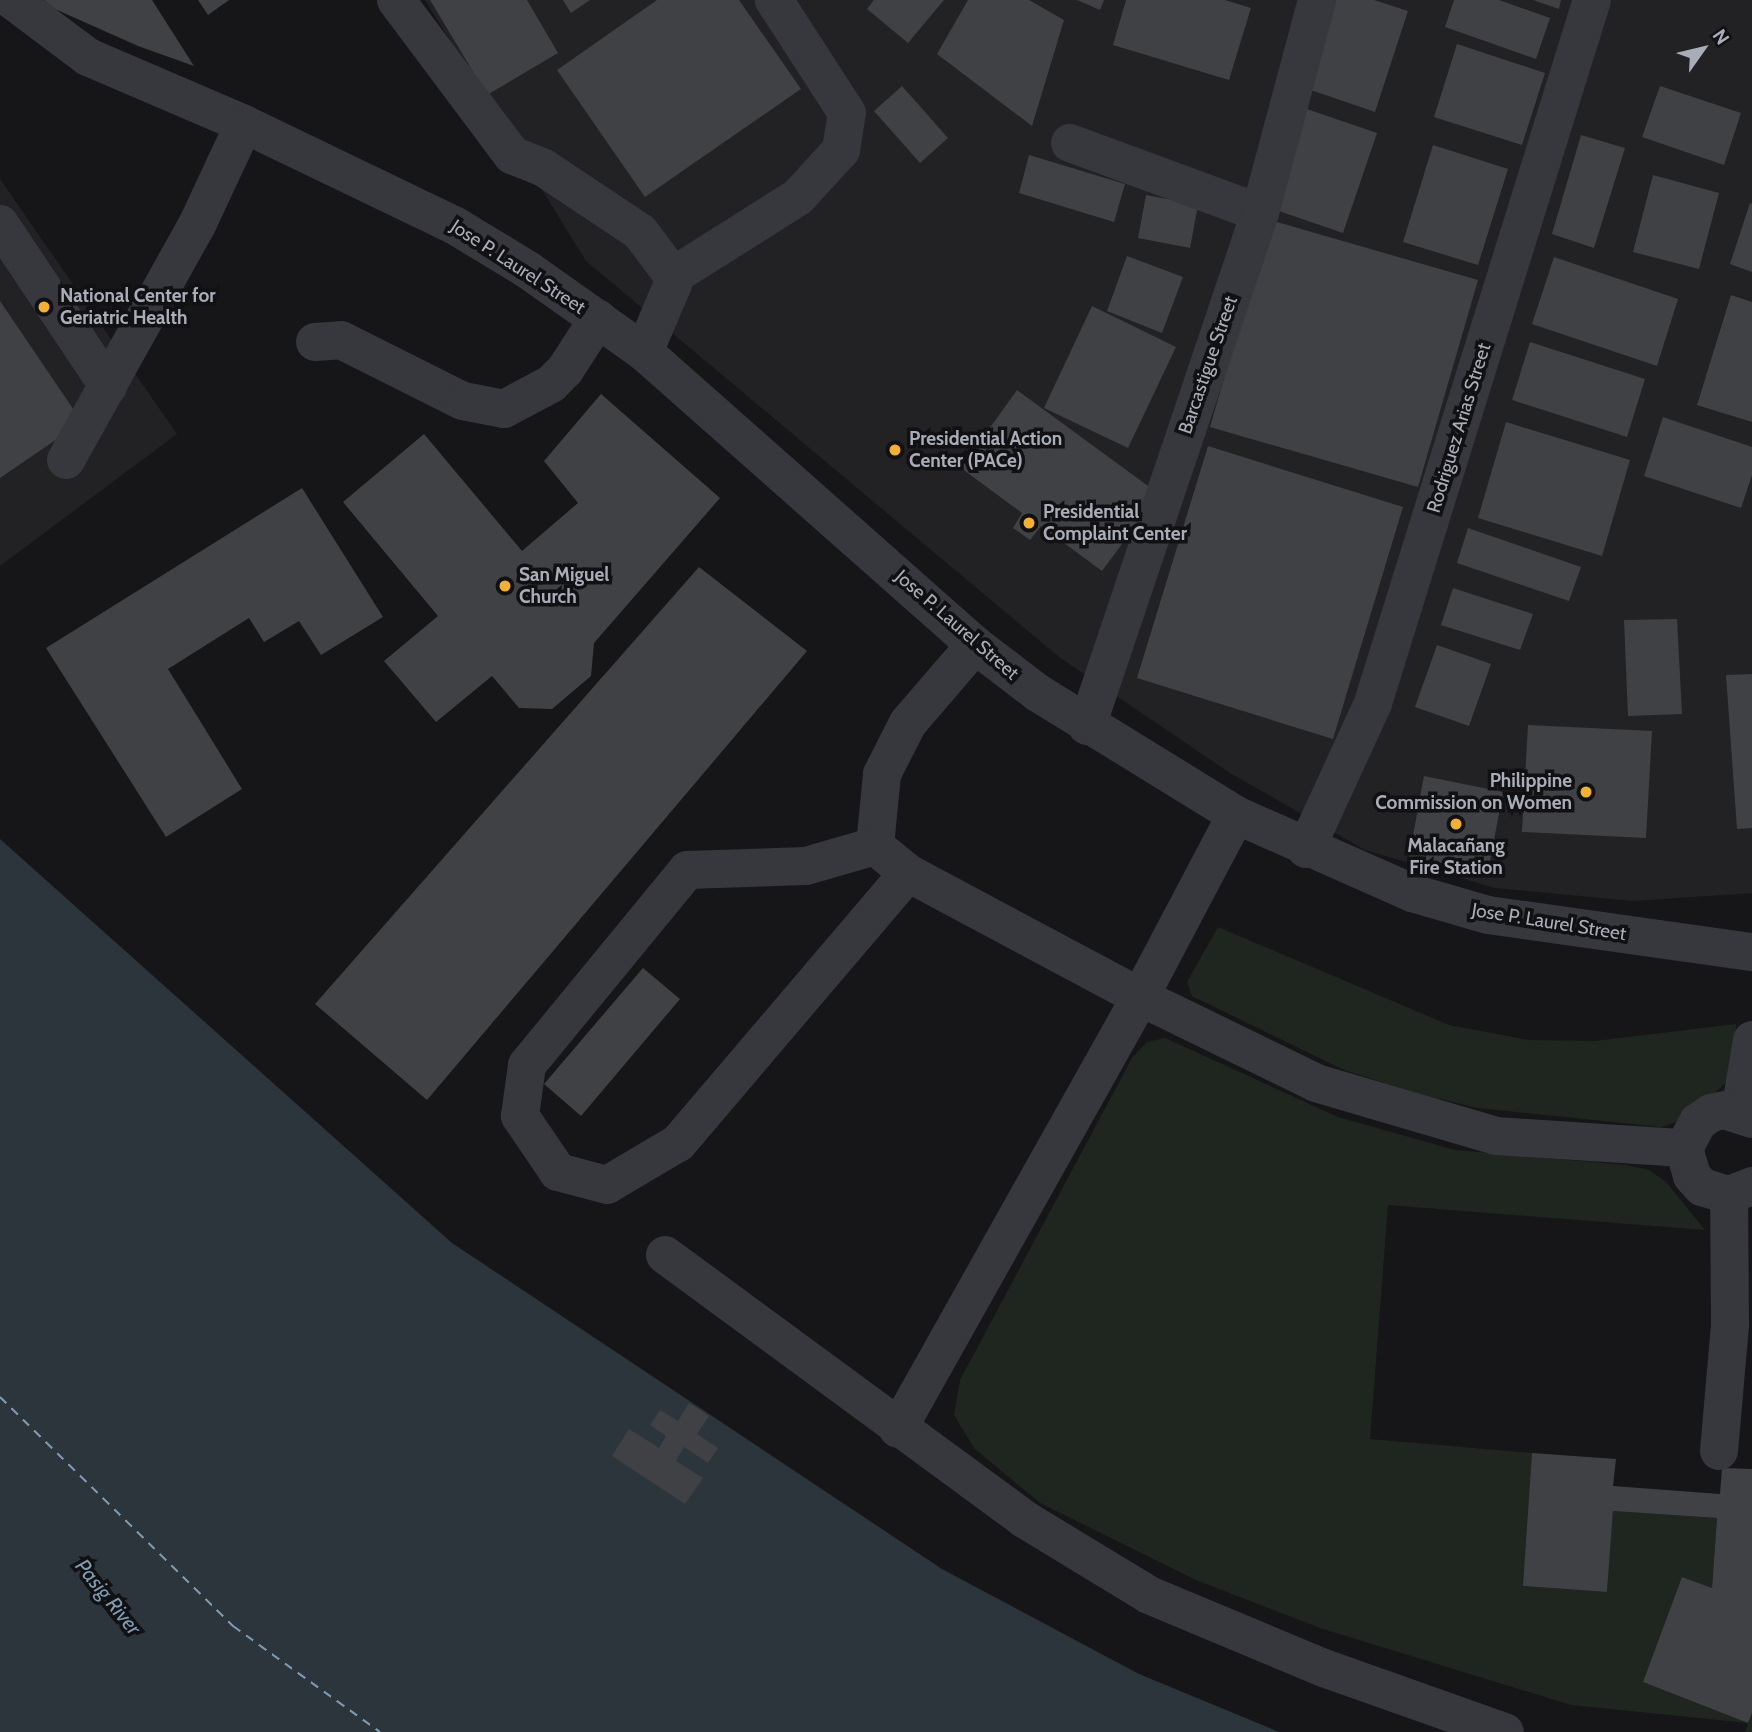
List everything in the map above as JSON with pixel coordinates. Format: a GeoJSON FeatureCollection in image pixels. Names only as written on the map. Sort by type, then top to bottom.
{"type":"FeatureCollection","features":[{"type":"Feature","properties":{"kind":"street"},"geometry":{"type":"LineString","coordinates":[[0,13],[12,0]]}},
{"type":"Feature","properties":{"kind":"street","name":"Jose P. Laurel Street"},"geometry":{"type":"LineString","coordinates":[[12,0],[88,57],[243,124],[454,225],[598,319],[644,352],[793,479],[975,645],[1087,726],[1236,815],[1306,849],[1412,893],[1488,915],[1752,952]]}},
{"type":"Feature","properties":{"kind":"street"},"geometry":{"type":"LineString","coordinates":[[396,0],[512,155],[544,168],[640,232],[673,276],[673,284],[644,352]]}},
{"type":"Feature","properties":{"kind":"street"},"geometry":{"type":"LineString","coordinates":[[673,276],[798,197],[841,150],[848,113],[774,0]]}},
{"type":"Feature","properties":{"kind":"street","name":"Barcastigue Street"},"geometry":{"type":"LineString","coordinates":[[1087,726],[1260,214],[1317,0]]}},
{"type":"Feature","properties":{"kind":"street","name":"Rodriguez Arias Street"},"geometry":{"type":"LineString","coordinates":[[1306,849],[1373,703],[1592,0]]}},
{"type":"Feature","properties":{"kind":"street"},"geometry":{"type":"LineString","coordinates":[[66,460],[197,225],[243,124]]}},
{"type":"Feature","properties":{"kind":"street"},"geometry":{"type":"LineString","coordinates":[[1070,143],[1260,214]]}},
{"type":"Feature","properties":{"kind":"street"},"geometry":{"type":"LineString","coordinates":[[0,224],[108,386]]}},
{"type":"Feature","properties":{"kind":"street"},"geometry":{"type":"LineString","coordinates":[[315,342],[341,340],[463,401],[504,409],[551,384],[565,370],[598,319]]}},
{"type":"Feature","properties":{"kind":"street"},"geometry":{"type":"LineString","coordinates":[[875,846],[882,774],[908,723],[975,645]]}},
{"type":"Feature","properties":{"kind":"street"},"geometry":{"type":"LineString","coordinates":[[898,1429],[1140,997],[1236,815]]}},
{"type":"Feature","properties":{"kind":"street"},"geometry":{"type":"LineString","coordinates":[[875,846],[806,866],[687,870],[527,1065],[520,1116],[558,1172],[607,1185],[678,1143],[908,873]]}},
{"type":"Feature","properties":{"kind":"street"},"geometry":{"type":"LineString","coordinates":[[875,846],[908,873],[1140,997],[1316,1083],[1419,1117],[1496,1136],[1684,1148]]}},
{"type":"Feature","properties":{"kind":"street"},"geometry":{"type":"LineString","coordinates":[[1719,1451],[1741,1190],[1715,1193],[1692,1176],[1684,1148],[1698,1122],[1711,1113],[1746,1116],[1752,1040]]}},
{"type":"Feature","properties":{"kind":"street"},"geometry":{"type":"LineString","coordinates":[[665,1255],[898,1429],[1024,1519],[1149,1595],[1321,1667],[1505,1732]]}},
{"type":"Feature","properties":{"kind":"shaded area"},"geometry":{"type":"Polygon","coordinates":[[[425,0],[1752,0],[1752,893],[1633,901],[1495,888],[1365,850],[1230,773],[1059,657],[586,261],[425,0]]]}},
{"type":"Feature","properties":{"kind":"shaded area","name":"National Center for Geriatric Health"},"geometry":{"type":"Polygon","coordinates":[[[0,179],[177,434],[0,566],[0,179]]]}},
{"type":"Feature","properties":{"kind":"shaded area"},"geometry":{"type":"Polygon","coordinates":[[[1218,927],[1449,1025],[1528,1040],[1595,1041],[1736,1024],[1736,1062],[1729,1080],[1686,1119],[1661,1127],[1478,1108],[1419,1094],[1344,1070],[1192,996],[1187,982],[1218,927]]]}},
{"type":"Feature","properties":{"kind":"shaded area"},"geometry":{"type":"Polygon","coordinates":[[[1165,1038],[1338,1117],[1455,1150],[1626,1165],[1649,1170],[1666,1182],[1705,1230],[1388,1205],[1370,1439],[1532,1453],[1524,1586],[1607,1592],[1613,1511],[1717,1518],[1712,1588],[1682,1578],[1643,1682],[1748,1723],[1571,1705],[1320,1628],[1196,1580],[1040,1503],[974,1448],[954,1415],[960,1380],[1132,1058],[1147,1042],[1165,1038]]]}},
{"type":"Feature","properties":{"kind":"shaded area"},"geometry":{"type":"Polygon","coordinates":[[[1752,1713],[1752,1732],[1745,1732],[1752,1713]]]}},
{"type":"Feature","properties":{"kind":"water","name":"Pasig River"},"geometry":{"type":"Polygon","coordinates":[[[0,839],[452,1243],[942,1569],[1139,1674],[1279,1732],[0,1732],[0,839]]]}},
{"type":"Feature","properties":{"kind":"building"},"geometry":{"type":"Polygon","coordinates":[[[44,0],[152,0],[194,66],[138,46],[55,9],[44,0]]]}},
{"type":"Feature","properties":{"kind":"building"},"geometry":{"type":"Polygon","coordinates":[[[198,0],[229,0],[208,15],[198,0]]]}},
{"type":"Feature","properties":{"kind":"building"},"geometry":{"type":"Polygon","coordinates":[[[430,0],[527,0],[558,53],[487,95],[430,0]]]}},
{"type":"Feature","properties":{"kind":"building"},"geometry":{"type":"Polygon","coordinates":[[[563,0],[590,0],[571,13],[563,0]]]}},
{"type":"Feature","properties":{"kind":"building"},"geometry":{"type":"Polygon","coordinates":[[[657,0],[739,0],[801,89],[645,197],[557,70],[657,0]]]}},
{"type":"Feature","properties":{"kind":"building"},"geometry":{"type":"Polygon","coordinates":[[[874,0],[944,0],[908,43],[867,9],[874,0]]]}},
{"type":"Feature","properties":{"kind":"building"},"geometry":{"type":"Polygon","coordinates":[[[968,0],[1029,0],[1064,20],[1032,126],[937,54],[968,0]]]}},
{"type":"Feature","properties":{"kind":"building"},"geometry":{"type":"Polygon","coordinates":[[[1077,0],[1104,0],[1100,10],[1077,0]]]}},
{"type":"Feature","properties":{"kind":"building"},"geometry":{"type":"Polygon","coordinates":[[[1126,0],[1225,0],[1251,8],[1229,80],[1113,45],[1126,0]]]}},
{"type":"Feature","properties":{"kind":"building"},"geometry":{"type":"Polygon","coordinates":[[[1334,0],[1374,0],[1408,11],[1375,112],[1305,88],[1334,0]]]}},
{"type":"Feature","properties":{"kind":"building"},"geometry":{"type":"Polygon","coordinates":[[[1454,0],[1499,0],[1550,18],[1536,59],[1445,27],[1454,0]]]}},
{"type":"Feature","properties":{"kind":"building"},"geometry":{"type":"Polygon","coordinates":[[[1533,0],[1561,0],[1559,9],[1533,0]]]}},
{"type":"Feature","properties":{"kind":"building"},"geometry":{"type":"Polygon","coordinates":[[[1457,44],[1545,73],[1522,145],[1434,117],[1457,44]]]}},
{"type":"Feature","properties":{"kind":"building"},"geometry":{"type":"Polygon","coordinates":[[[902,86],[948,138],[920,163],[874,111],[902,86]]]}},
{"type":"Feature","properties":{"kind":"building"},"geometry":{"type":"Polygon","coordinates":[[[1660,86],[1741,113],[1724,165],[1642,137],[1660,86]]]}},
{"type":"Feature","properties":{"kind":"building"},"geometry":{"type":"Polygon","coordinates":[[[1301,107],[1377,133],[1343,233],[1267,207],[1301,107]]]}},
{"type":"Feature","properties":{"kind":"building"},"geometry":{"type":"Polygon","coordinates":[[[1581,135],[1625,148],[1594,248],[1552,234],[1581,135]]]}},
{"type":"Feature","properties":{"kind":"building"},"geometry":{"type":"Polygon","coordinates":[[[1433,145],[1508,169],[1478,265],[1403,242],[1433,145]]]}},
{"type":"Feature","properties":{"kind":"building"},"geometry":{"type":"Polygon","coordinates":[[[1029,155],[1125,184],[1114,222],[1019,193],[1029,155]]]}},
{"type":"Feature","properties":{"kind":"building"},"geometry":{"type":"Polygon","coordinates":[[[1653,175],[1719,193],[1699,269],[1633,252],[1653,175]]]}},
{"type":"Feature","properties":{"kind":"building"},"geometry":{"type":"Polygon","coordinates":[[[1146,195],[1198,205],[1190,248],[1138,238],[1146,195]]]}},
{"type":"Feature","properties":{"kind":"building"},"geometry":{"type":"Polygon","coordinates":[[[1750,203],[1752,204],[1752,272],[1730,264],[1750,203]]]}},
{"type":"Feature","properties":{"kind":"building"},"geometry":{"type":"Polygon","coordinates":[[[1270,220],[1478,280],[1418,487],[1210,427],[1270,220]]]}},
{"type":"Feature","properties":{"kind":"building"},"geometry":{"type":"Polygon","coordinates":[[[1127,256],[1183,277],[1162,333],[1107,311],[1127,256]]]}},
{"type":"Feature","properties":{"kind":"building"},"geometry":{"type":"Polygon","coordinates":[[[1554,257],[1678,299],[1657,366],[1532,324],[1554,257]]]}},
{"type":"Feature","properties":{"kind":"building"},"geometry":{"type":"Polygon","coordinates":[[[1731,295],[1752,302],[1752,422],[1697,405],[1731,295]]]}},
{"type":"Feature","properties":{"kind":"building"},"geometry":{"type":"Polygon","coordinates":[[[0,301],[82,422],[0,478],[0,301]]]}},
{"type":"Feature","properties":{"kind":"building"},"geometry":{"type":"Polygon","coordinates":[[[1092,306],[1176,347],[1128,448],[1044,408],[1092,306]]]}},
{"type":"Feature","properties":{"kind":"building"},"geometry":{"type":"Polygon","coordinates":[[[1530,342],[1645,379],[1627,437],[1512,400],[1530,342]]]}},
{"type":"Feature","properties":{"kind":"building"},"geometry":{"type":"Polygon","coordinates":[[[1017,390],[1159,494],[1102,571],[1041,526],[1030,540],[1013,528],[1022,513],[961,468],[1017,390]]]}},
{"type":"Feature","properties":{"kind":"building","name":"San Miguel Church"},"geometry":{"type":"Polygon","coordinates":[[[601,394],[720,498],[594,643],[591,676],[552,709],[519,708],[492,676],[436,722],[384,661],[438,616],[343,502],[424,434],[522,551],[578,503],[544,461],[601,394]]]}},
{"type":"Feature","properties":{"kind":"building"},"geometry":{"type":"Polygon","coordinates":[[[1663,417],[1752,447],[1752,475],[1741,508],[1644,476],[1663,417]]]}},
{"type":"Feature","properties":{"kind":"building"},"geometry":{"type":"Polygon","coordinates":[[[1506,422],[1630,460],[1602,556],[1478,518],[1506,422]]]}},
{"type":"Feature","properties":{"kind":"building"},"geometry":{"type":"Polygon","coordinates":[[[1208,446],[1403,507],[1333,739],[1137,678],[1208,446]]]}},
{"type":"Feature","properties":{"kind":"building"},"geometry":{"type":"Polygon","coordinates":[[[302,488],[383,617],[321,655],[299,621],[264,642],[249,618],[168,669],[242,789],[166,837],[46,648],[302,488]]]}},
{"type":"Feature","properties":{"kind":"building"},"geometry":{"type":"Polygon","coordinates":[[[1468,528],[1581,567],[1569,601],[1457,563],[1468,528]]]}},
{"type":"Feature","properties":{"kind":"building"},"geometry":{"type":"Polygon","coordinates":[[[699,567],[807,651],[427,1100],[315,1004],[699,567]]]}},
{"type":"Feature","properties":{"kind":"building"},"geometry":{"type":"Polygon","coordinates":[[[1453,588],[1533,614],[1520,650],[1441,625],[1453,588]]]}},
{"type":"Feature","properties":{"kind":"building"},"geometry":{"type":"Polygon","coordinates":[[[1677,619],[1682,714],[1628,716],[1624,620],[1677,619]]]}},
{"type":"Feature","properties":{"kind":"building"},"geometry":{"type":"Polygon","coordinates":[[[1437,645],[1491,664],[1469,726],[1415,707],[1437,645]]]}},
{"type":"Feature","properties":{"kind":"building"},"geometry":{"type":"Polygon","coordinates":[[[1752,674],[1752,828],[1737,829],[1726,675],[1752,674]]]}},
{"type":"Feature","properties":{"kind":"building"},"geometry":{"type":"Polygon","coordinates":[[[1528,725],[1652,731],[1646,838],[1522,832],[1528,725]]]}},
{"type":"Feature","properties":{"kind":"building","name":"Malacañang Fire Station"},"geometry":{"type":"Polygon","coordinates":[[[1424,776],[1503,792],[1488,872],[1409,857],[1424,776]]]}},
{"type":"Feature","properties":{"kind":"building"},"geometry":{"type":"Polygon","coordinates":[[[643,968],[680,999],[581,1116],[544,1084],[643,968]]]}},
{"type":"Feature","properties":{"kind":"building"},"geometry":{"type":"Polygon","coordinates":[[[689,1403],[709,1416],[697,1434],[718,1448],[708,1463],[684,1447],[676,1461],[703,1478],[685,1504],[612,1456],[629,1429],[659,1448],[666,1436],[650,1425],[660,1410],[678,1421],[689,1403]]]}},
{"type":"Feature","properties":{"kind":"building"},"geometry":{"type":"Polygon","coordinates":[[[1532,1453],[1616,1459],[1613,1486],[1720,1494],[1722,1468],[1752,1469],[1752,1713],[1748,1723],[1643,1682],[1682,1577],[1712,1588],[1717,1518],[1613,1511],[1607,1592],[1523,1586],[1532,1453]]]}},
{"type":"Feature","properties":{"kind":"ferry route"},"geometry":{"type":"LineString","coordinates":[[0,1397],[233,1626],[380,1732]]}},
{"type":"Feature","properties":{"kind":"place","name":"National Center for Geriatric Health"},"geometry":{"type":"Point","coordinates":[44,307]}},
{"type":"Feature","properties":{"kind":"place","name":"Presidential Action Center (PACe)"},"geometry":{"type":"Point","coordinates":[895,450]}},
{"type":"Feature","properties":{"kind":"place","name":"Presidential Complaint Center"},"geometry":{"type":"Point","coordinates":[1029,523]}},
{"type":"Feature","properties":{"kind":"place","name":"San Miguel Church"},"geometry":{"type":"Point","coordinates":[505,586]}},
{"type":"Feature","properties":{"kind":"place","name":"Philippine Commission on Women"},"geometry":{"type":"Point","coordinates":[1586,792]}},
{"type":"Feature","properties":{"kind":"place","name":"Malacañang Fire Station"},"geometry":{"type":"Point","coordinates":[1456,824]}}]}
